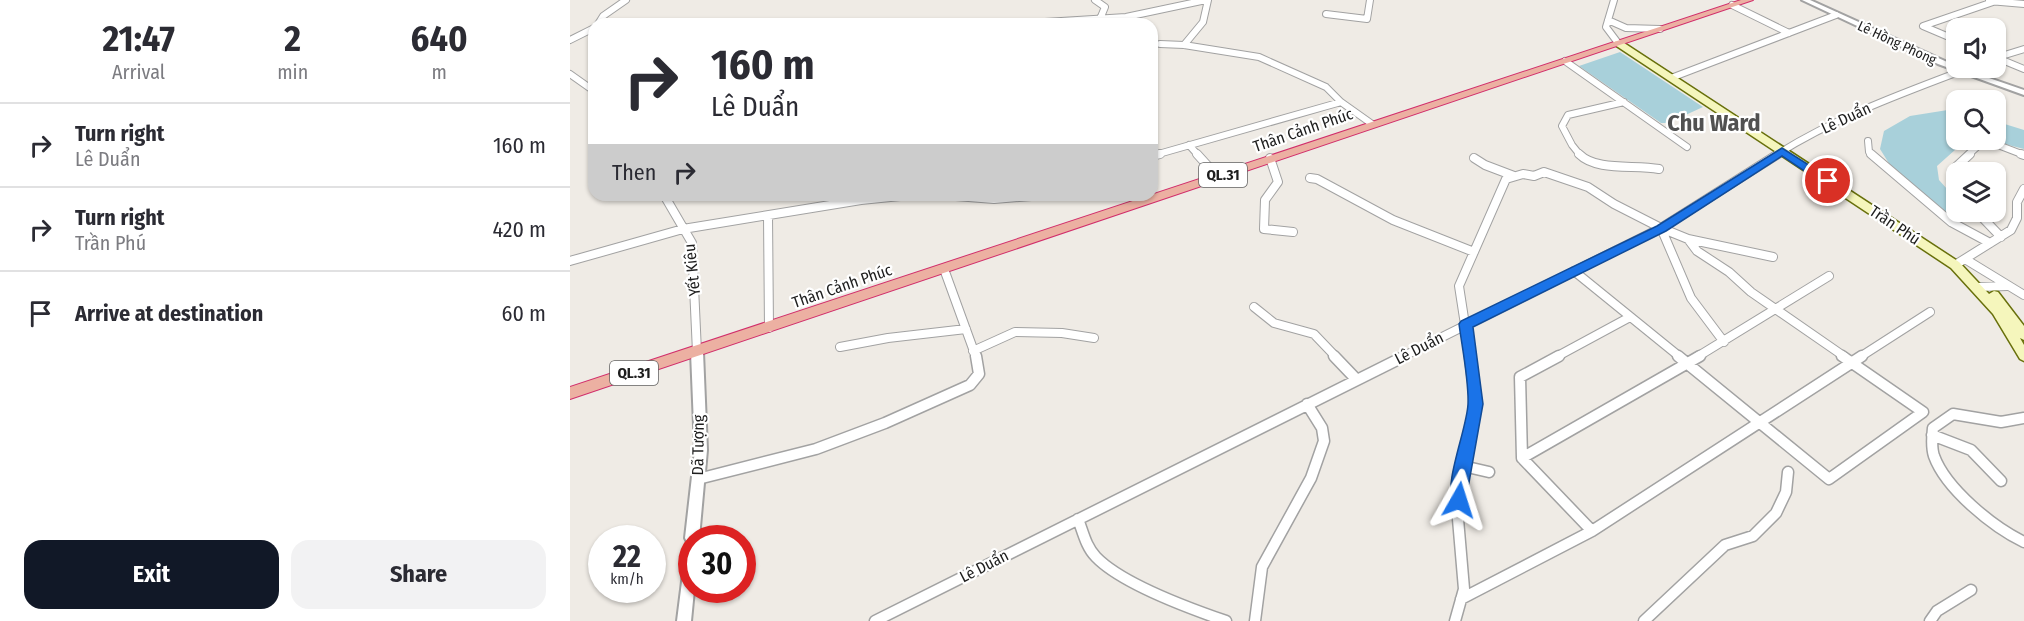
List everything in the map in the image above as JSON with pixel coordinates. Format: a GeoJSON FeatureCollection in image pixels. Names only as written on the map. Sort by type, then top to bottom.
{"type":"FeatureCollection","features":[{"type":"Feature","properties":{"kind":"highway","name":"Thân Cảnh Phúc"},"geometry":{"type":"LineString","coordinates":[[1158,196],[1603,48],[1617,39],[1660,29],[1749,0]]}},
{"type":"Feature","properties":{"kind":"highway","name":"Thân Cảnh Phúc"},"geometry":{"type":"LineString","coordinates":[[698,352],[1144,201]]}},
{"type":"Feature","properties":{"kind":"highway","name":"QL.31"},"geometry":{"type":"LineString","coordinates":[[570,393],[698,352]]}},
{"type":"Feature","properties":{"kind":"main road","name":"Trần Phú"},"geometry":{"type":"LineString","coordinates":[[1617,39],[1960,262],[2007,310],[2024,335]]}},
{"type":"Feature","properties":{"kind":"main road","name":"Trần Phú"},"geometry":{"type":"LineString","coordinates":[[1982,286],[2024,356]]}},
{"type":"Feature","properties":{"kind":"street"},"geometry":{"type":"LineString","coordinates":[[1095,0],[1105,7],[1100,18]]}},
{"type":"Feature","properties":{"kind":"street"},"geometry":{"type":"LineString","coordinates":[[1120,18],[1168,10],[1207,0],[1203,22],[1184,45]]}},
{"type":"Feature","properties":{"kind":"street"},"geometry":{"type":"LineString","coordinates":[[1326,14],[1367,19],[1370,0]]}},
{"type":"Feature","properties":{"kind":"street"},"geometry":{"type":"LineString","coordinates":[[1614,0],[1606,27],[1617,39]]}},
{"type":"Feature","properties":{"kind":"street","name":"Lê Hồng Phong"},"geometry":{"type":"LineString","coordinates":[[1805,0],[1946,65]]}},
{"type":"Feature","properties":{"kind":"street"},"geometry":{"type":"LineString","coordinates":[[1985,0],[2024,4]]}},
{"type":"Feature","properties":{"kind":"street"},"geometry":{"type":"LineString","coordinates":[[602,18],[621,1]]}},
{"type":"Feature","properties":{"kind":"street"},"geometry":{"type":"LineString","coordinates":[[1946,18],[1993,2]]}},
{"type":"Feature","properties":{"kind":"street"},"geometry":{"type":"LineString","coordinates":[[1732,5],[1789,33]]}},
{"type":"Feature","properties":{"kind":"street"},"geometry":{"type":"LineString","coordinates":[[1674,77],[1836,15]]}},
{"type":"Feature","properties":{"kind":"street"},"geometry":{"type":"LineString","coordinates":[[1946,18],[1923,26],[1946,36]]}},
{"type":"Feature","properties":{"kind":"street"},"geometry":{"type":"LineString","coordinates":[[1608,20],[1639,30],[1660,29]]}},
{"type":"Feature","properties":{"kind":"street"},"geometry":{"type":"LineString","coordinates":[[570,40],[588,31]]}},
{"type":"Feature","properties":{"kind":"street"},"geometry":{"type":"LineString","coordinates":[[1160,44],[1184,45],[1259,57],[1326,87],[1341,102],[1371,124]]}},
{"type":"Feature","properties":{"kind":"street"},"geometry":{"type":"LineString","coordinates":[[2006,54],[2024,48]]}},
{"type":"Feature","properties":{"kind":"street"},"geometry":{"type":"LineString","coordinates":[[1565,61],[1687,147]]}},
{"type":"Feature","properties":{"kind":"street"},"geometry":{"type":"LineString","coordinates":[[2006,62],[2024,69]]}},
{"type":"Feature","properties":{"kind":"street"},"geometry":{"type":"LineString","coordinates":[[570,74],[588,87]]}},
{"type":"Feature","properties":{"kind":"street","name":"Lê Duẩn"},"geometry":{"type":"LineString","coordinates":[[875,621],[1661,228],[1785,149],[1825,127],[1879,102],[1946,76]]}},
{"type":"Feature","properties":{"kind":"street","name":"Lê Hồng Phong"},"geometry":{"type":"LineString","coordinates":[[1980,78],[2024,93]]}},
{"type":"Feature","properties":{"kind":"street"},"geometry":{"type":"LineString","coordinates":[[1158,154],[1341,102]]}},
{"type":"Feature","properties":{"kind":"street"},"geometry":{"type":"LineString","coordinates":[[1624,102],[1568,115],[1562,126],[1568,140],[1578,154],[1603,166],[1639,164],[1659,169]]}},
{"type":"Feature","properties":{"kind":"street"},"geometry":{"type":"LineString","coordinates":[[1868,141],[1868,149],[1874,158],[1946,218]]}},
{"type":"Feature","properties":{"kind":"street"},"geometry":{"type":"LineString","coordinates":[[1189,145],[1217,176]]}},
{"type":"Feature","properties":{"kind":"street"},"geometry":{"type":"LineString","coordinates":[[1961,162],[1978,146],[1998,145],[2024,155]]}},
{"type":"Feature","properties":{"kind":"street"},"geometry":{"type":"LineString","coordinates":[[1270,158],[1278,182],[1265,200],[1264,229],[1293,232]]}},
{"type":"Feature","properties":{"kind":"street"},"geometry":{"type":"LineString","coordinates":[[1474,158],[1485,165],[1514,176]]}},
{"type":"Feature","properties":{"kind":"street"},"geometry":{"type":"LineString","coordinates":[[1455,621],[1464,589],[1458,519],[1460,482],[1476,404],[1459,286],[1506,179],[1523,174],[1534,176],[1544,172],[1560,176],[1587,187],[1661,228],[1688,239],[1773,257]]}},
{"type":"Feature","properties":{"kind":"street"},"geometry":{"type":"LineString","coordinates":[[1310,178],[1317,179],[1366,209],[1407,224],[1436,239],[1474,252]]}},
{"type":"Feature","properties":{"kind":"street"},"geometry":{"type":"LineString","coordinates":[[1960,262],[2011,230],[2015,223],[2017,202],[2024,189]]}},
{"type":"Feature","properties":{"kind":"street","name":"Yết Kiêu"},"geometry":{"type":"LineString","coordinates":[[667,201],[692,243],[698,352]]}},
{"type":"Feature","properties":{"kind":"street"},"geometry":{"type":"LineString","coordinates":[[570,261],[683,229],[844,201]]}},
{"type":"Feature","properties":{"kind":"street"},"geometry":{"type":"LineString","coordinates":[[768,216],[769,328]]}},
{"type":"Feature","properties":{"kind":"street"},"geometry":{"type":"LineString","coordinates":[[1951,222],[1990,243]]}},
{"type":"Feature","properties":{"kind":"street"},"geometry":{"type":"LineString","coordinates":[[1987,222],[2001,237]]}},
{"type":"Feature","properties":{"kind":"street"},"geometry":{"type":"LineString","coordinates":[[1661,228],[1690,298],[1724,342]]}},
{"type":"Feature","properties":{"kind":"street"},"geometry":{"type":"LineString","coordinates":[[1574,271],[1830,479],[1923,412],[1751,292],[1729,272],[1697,251],[1688,239]]}},
{"type":"Feature","properties":{"kind":"street","name":"Trần Phú"},"geometry":{"type":"LineString","coordinates":[[1960,262],[2024,295]]}},
{"type":"Feature","properties":{"kind":"street"},"geometry":{"type":"LineString","coordinates":[[698,479],[816,449],[885,423],[970,385],[977,379],[979,373],[944,269]]}},
{"type":"Feature","properties":{"kind":"street"},"geometry":{"type":"LineString","coordinates":[[1522,458],[1724,342],[1829,276]]}},
{"type":"Feature","properties":{"kind":"street"},"geometry":{"type":"LineString","coordinates":[[1982,286],[2008,286]]}},
{"type":"Feature","properties":{"kind":"street"},"geometry":{"type":"LineString","coordinates":[[1254,307],[1274,323],[1314,334],[1356,379]]}},
{"type":"Feature","properties":{"kind":"street"},"geometry":{"type":"LineString","coordinates":[[1461,599],[1592,531],[1930,312]]}},
{"type":"Feature","properties":{"kind":"street"},"geometry":{"type":"LineString","coordinates":[[1592,531],[1522,458],[1520,377],[1630,317]]}},
{"type":"Feature","properties":{"kind":"street"},"geometry":{"type":"LineString","coordinates":[[840,347],[888,338],[966,329]]}},
{"type":"Feature","properties":{"kind":"street"},"geometry":{"type":"LineString","coordinates":[[973,351],[1015,332],[1044,332],[1094,338]]}},
{"type":"Feature","properties":{"kind":"street","name":"Dã Tượng"},"geometry":{"type":"LineString","coordinates":[[693,525],[701,450],[698,352]]}},
{"type":"Feature","properties":{"kind":"street"},"geometry":{"type":"LineString","coordinates":[[1255,621],[1262,567],[1311,478],[1324,441],[1322,428],[1307,404]]}},
{"type":"Feature","properties":{"kind":"street"},"geometry":{"type":"LineString","coordinates":[[2024,418],[2001,422],[1953,414],[1933,428],[1932,435],[1934,457],[1948,481],[2011,537],[2024,542]]}},
{"type":"Feature","properties":{"kind":"street"},"geometry":{"type":"LineString","coordinates":[[1932,435],[1971,450],[2001,481]]}},
{"type":"Feature","properties":{"kind":"street"},"geometry":{"type":"LineString","coordinates":[[1463,466],[1489,472]]}},
{"type":"Feature","properties":{"kind":"street"},"geometry":{"type":"LineString","coordinates":[[1644,621],[1725,545],[1753,536],[1776,513],[1786,492],[1788,472]]}},
{"type":"Feature","properties":{"kind":"street"},"geometry":{"type":"LineString","coordinates":[[1078,519],[1092,551],[1106,566],[1204,615],[1226,621]]}},
{"type":"Feature","properties":{"kind":"street"},"geometry":{"type":"LineString","coordinates":[[1930,621],[1937,611],[1971,590]]}},
{"type":"Feature","properties":{"kind":"street"},"geometry":{"type":"LineString","coordinates":[[684,621],[686,603]]}},
{"type":"Feature","properties":{"kind":"water"},"geometry":{"type":"Polygon","coordinates":[[[1620,52],[1703,107],[1668,123],[1661,123],[1579,66],[1620,52]]]}},
{"type":"Feature","properties":{"kind":"water"},"geometry":{"type":"Polygon","coordinates":[[[1946,110],[1946,150],[1955,150],[1937,166],[1939,180],[1946,188],[1946,213],[1895,173],[1880,149],[1884,131],[1910,116],[1946,110]]]}},
{"type":"Feature","properties":{"kind":"water"},"geometry":{"type":"Polygon","coordinates":[[[2006,124],[2024,130],[2024,149],[2006,144],[2006,124]]]}},
{"type":"Feature","properties":{"kind":"district","name":"Chu Ward"},"geometry":{"type":"Point","coordinates":[1714,123]}},
{"type":"Feature","properties":{"kind":"route"},"geometry":{"type":"LineString","coordinates":[[1459,500],[1460,482],[1476,404],[1466,324],[1661,228],[1745,177],[1782,151],[1828,181]]}}]}
